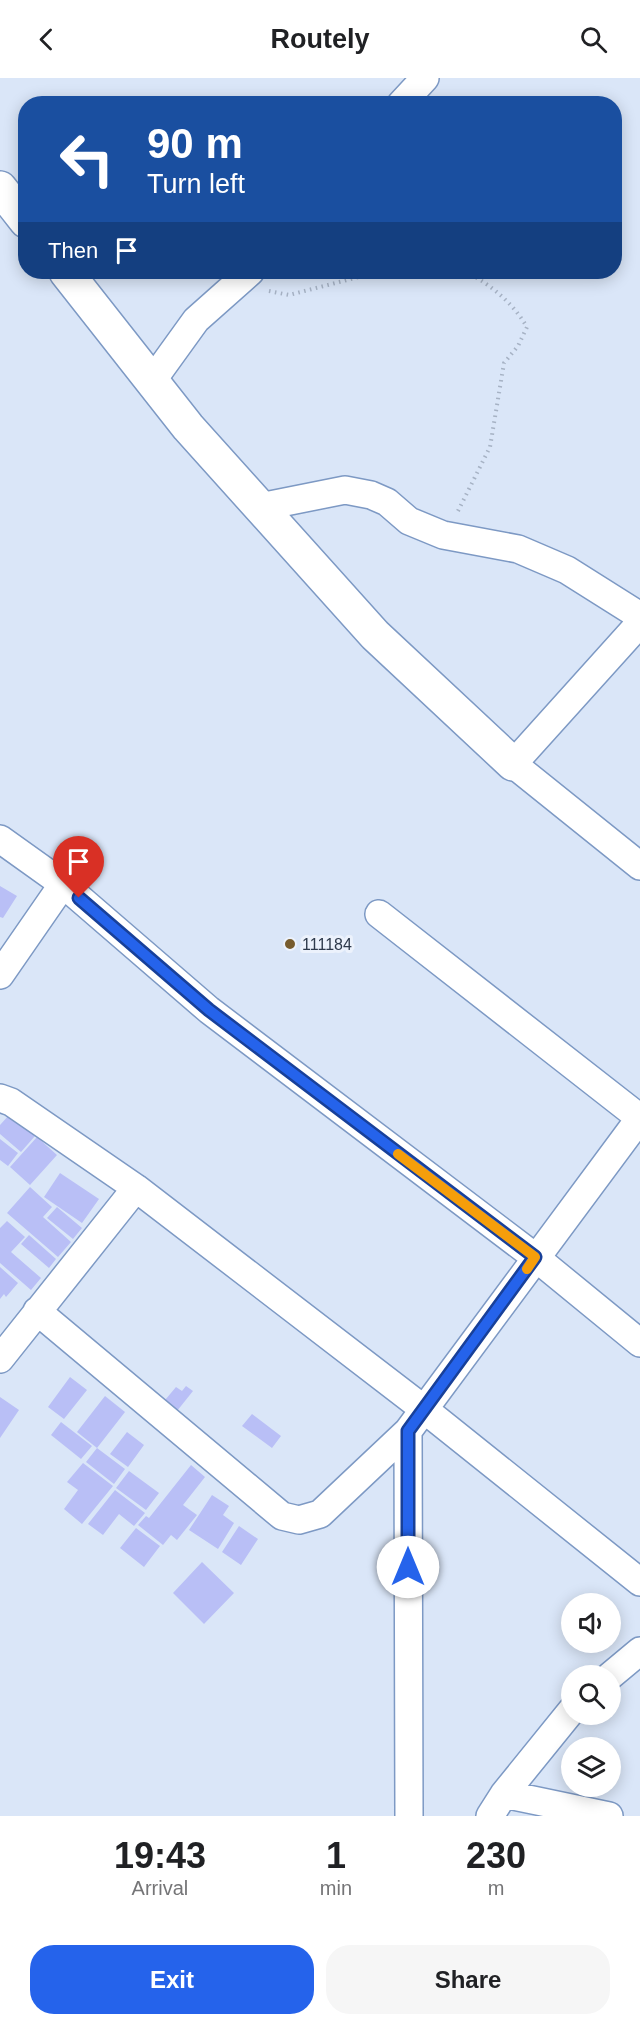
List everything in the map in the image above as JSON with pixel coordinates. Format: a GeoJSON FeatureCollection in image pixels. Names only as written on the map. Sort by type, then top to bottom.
{"type":"FeatureCollection","features":[{"type":"Feature","properties":{"kind":"street"},"geometry":{"type":"LineString","coordinates":[[408,96],[425,78]]}},
{"type":"Feature","properties":{"kind":"street"},"geometry":{"type":"LineString","coordinates":[[0,188],[18,211]]}},
{"type":"Feature","properties":{"kind":"street"},"geometry":{"type":"LineString","coordinates":[[72,279],[188,427],[375,635],[513,764],[640,866]]}},
{"type":"Feature","properties":{"kind":"street"},"geometry":{"type":"LineString","coordinates":[[152,381],[196,320],[243,279]]}},
{"type":"Feature","properties":{"kind":"street"},"geometry":{"type":"LineString","coordinates":[[260,507],[345,490],[371,495],[387,502],[409,521],[443,535],[518,549],[567,570],[640,616]]}},
{"type":"Feature","properties":{"kind":"street"},"geometry":{"type":"LineString","coordinates":[[513,764],[640,623]]}},
{"type":"Feature","properties":{"kind":"street"},"geometry":{"type":"LineString","coordinates":[[0,839],[63,884],[209,1010],[535,1257],[640,1343]]}},
{"type":"Feature","properties":{"kind":"street"},"geometry":{"type":"LineString","coordinates":[[0,975],[63,884]]}},
{"type":"Feature","properties":{"kind":"street"},"geometry":{"type":"LineString","coordinates":[[37,1311],[282,1516],[299,1520],[320,1514],[416,1420],[640,1118],[379,914]]}},
{"type":"Feature","properties":{"kind":"street"},"geometry":{"type":"LineString","coordinates":[[4,1105],[136,1188],[416,1420],[640,1582]]}},
{"type":"Feature","properties":{"kind":"street"},"geometry":{"type":"LineString","coordinates":[[0,1359],[136,1188]]}},
{"type":"Feature","properties":{"kind":"street"},"geometry":{"type":"LineString","coordinates":[[409,1816],[416,1420]]}},
{"type":"Feature","properties":{"kind":"street"},"geometry":{"type":"LineString","coordinates":[[621,1666],[640,1650]]}},
{"type":"Feature","properties":{"kind":"street"},"geometry":{"type":"LineString","coordinates":[[497,1805],[561,1724]]}},
{"type":"Feature","properties":{"kind":"street"},"geometry":{"type":"LineString","coordinates":[[497,1805],[609,1816]]}},
{"type":"Feature","properties":{"kind":"path"},"geometry":{"type":"LineString","coordinates":[[246,279],[289,296],[352,279]]}},
{"type":"Feature","properties":{"kind":"path"},"geometry":{"type":"LineString","coordinates":[[443,535],[461,506],[490,447],[504,363],[518,346],[527,327],[516,309],[494,288],[479,279]]}},
{"type":"Feature","properties":{"kind":"building"},"geometry":{"type":"Polygon","coordinates":[[[0,886],[17,896],[3,918],[0,917],[0,886]]]}},
{"type":"Feature","properties":{"kind":"building"},"geometry":{"type":"Polygon","coordinates":[[[10,1114],[35,1136],[21,1152],[0,1134],[0,1125],[10,1114]]]}},
{"type":"Feature","properties":{"kind":"building"},"geometry":{"type":"Polygon","coordinates":[[[37,1137],[57,1155],[30,1185],[10,1167],[37,1137]]]}},
{"type":"Feature","properties":{"kind":"building"},"geometry":{"type":"Polygon","coordinates":[[[0,1139],[18,1153],[8,1166],[0,1160],[0,1139]]]}},
{"type":"Feature","properties":{"kind":"building"},"geometry":{"type":"Polygon","coordinates":[[[60,1173],[99,1199],[82,1223],[44,1197],[60,1173]]]}},
{"type":"Feature","properties":{"kind":"building"},"geometry":{"type":"Polygon","coordinates":[[[30,1187],[52,1207],[43,1217],[71,1242],[58,1257],[7,1213],[30,1187]]]}},
{"type":"Feature","properties":{"kind":"building"},"geometry":{"type":"Polygon","coordinates":[[[57,1207],[82,1228],[73,1239],[47,1218],[57,1207]]]}},
{"type":"Feature","properties":{"kind":"building"},"geometry":{"type":"Polygon","coordinates":[[[7,1221],[25,1237],[11,1252],[41,1278],[31,1290],[0,1263],[0,1228],[7,1221]]]}},
{"type":"Feature","properties":{"kind":"building"},"geometry":{"type":"Polygon","coordinates":[[[29,1235],[56,1259],[49,1268],[21,1244],[29,1235]]]}},
{"type":"Feature","properties":{"kind":"building"},"geometry":{"type":"Polygon","coordinates":[[[0,1267],[18,1283],[6,1297],[4,1294],[0,1299],[0,1267]]]}},
{"type":"Feature","properties":{"kind":"building"},"geometry":{"type":"Polygon","coordinates":[[[70,1377],[87,1390],[64,1419],[48,1407],[70,1377]]]}},
{"type":"Feature","properties":{"kind":"building"},"geometry":{"type":"Polygon","coordinates":[[[186,1386],[193,1391],[173,1416],[160,1406],[176,1387],[182,1391],[186,1386]]]}},
{"type":"Feature","properties":{"kind":"building"},"geometry":{"type":"Polygon","coordinates":[[[105,1396],[125,1412],[97,1448],[77,1432],[105,1396]]]}},
{"type":"Feature","properties":{"kind":"building"},"geometry":{"type":"Polygon","coordinates":[[[0,1397],[19,1410],[0,1438],[0,1397]]]}},
{"type":"Feature","properties":{"kind":"building"},"geometry":{"type":"Polygon","coordinates":[[[252,1414],[281,1436],[272,1448],[242,1426],[252,1414]]]}},
{"type":"Feature","properties":{"kind":"building"},"geometry":{"type":"Polygon","coordinates":[[[61,1422],[92,1446],[81,1459],[51,1435],[61,1422]]]}},
{"type":"Feature","properties":{"kind":"building"},"geometry":{"type":"Polygon","coordinates":[[[127,1432],[144,1445],[128,1467],[110,1454],[127,1432]]]}},
{"type":"Feature","properties":{"kind":"building"},"geometry":{"type":"Polygon","coordinates":[[[97,1448],[125,1469],[114,1484],[86,1462],[97,1448]]]}},
{"type":"Feature","properties":{"kind":"building"},"geometry":{"type":"Polygon","coordinates":[[[83,1463],[113,1486],[82,1524],[64,1509],[78,1490],[67,1482],[83,1463]]]}},
{"type":"Feature","properties":{"kind":"building"},"geometry":{"type":"Polygon","coordinates":[[[191,1465],[205,1477],[183,1505],[197,1515],[177,1540],[171,1535],[163,1545],[138,1525],[146,1516],[149,1518],[191,1465]]]}},
{"type":"Feature","properties":{"kind":"building"},"geometry":{"type":"Polygon","coordinates":[[[129,1471],[159,1493],[146,1510],[116,1488],[129,1471]]]}},
{"type":"Feature","properties":{"kind":"building"},"geometry":{"type":"Polygon","coordinates":[[[115,1490],[145,1513],[134,1526],[119,1514],[103,1535],[88,1524],[115,1490]]]}},
{"type":"Feature","properties":{"kind":"building"},"geometry":{"type":"Polygon","coordinates":[[[212,1495],[229,1506],[223,1515],[234,1523],[218,1549],[189,1530],[212,1495]]]}},
{"type":"Feature","properties":{"kind":"building"},"geometry":{"type":"Polygon","coordinates":[[[239,1526],[258,1539],[241,1565],[222,1552],[239,1526]]]}},
{"type":"Feature","properties":{"kind":"building"},"geometry":{"type":"Polygon","coordinates":[[[136,1528],[160,1546],[144,1567],[120,1548],[136,1528]]]}},
{"type":"Feature","properties":{"kind":"building"},"geometry":{"type":"Polygon","coordinates":[[[202,1562],[234,1593],[204,1624],[173,1593],[202,1562]]]}},
{"type":"Feature","properties":{"kind":"slow traffic"},"geometry":{"type":"LineString","coordinates":[[398,1154],[535,1257],[527,1269]]}},
{"type":"Feature","properties":{"kind":"place","name":"111184"},"geometry":{"type":"Point","coordinates":[290,944]}},
{"type":"Feature","properties":{"kind":"route"},"geometry":{"type":"LineString","coordinates":[[79,898],[209,1010],[535,1257],[408,1431],[408,1567]]}}]}
